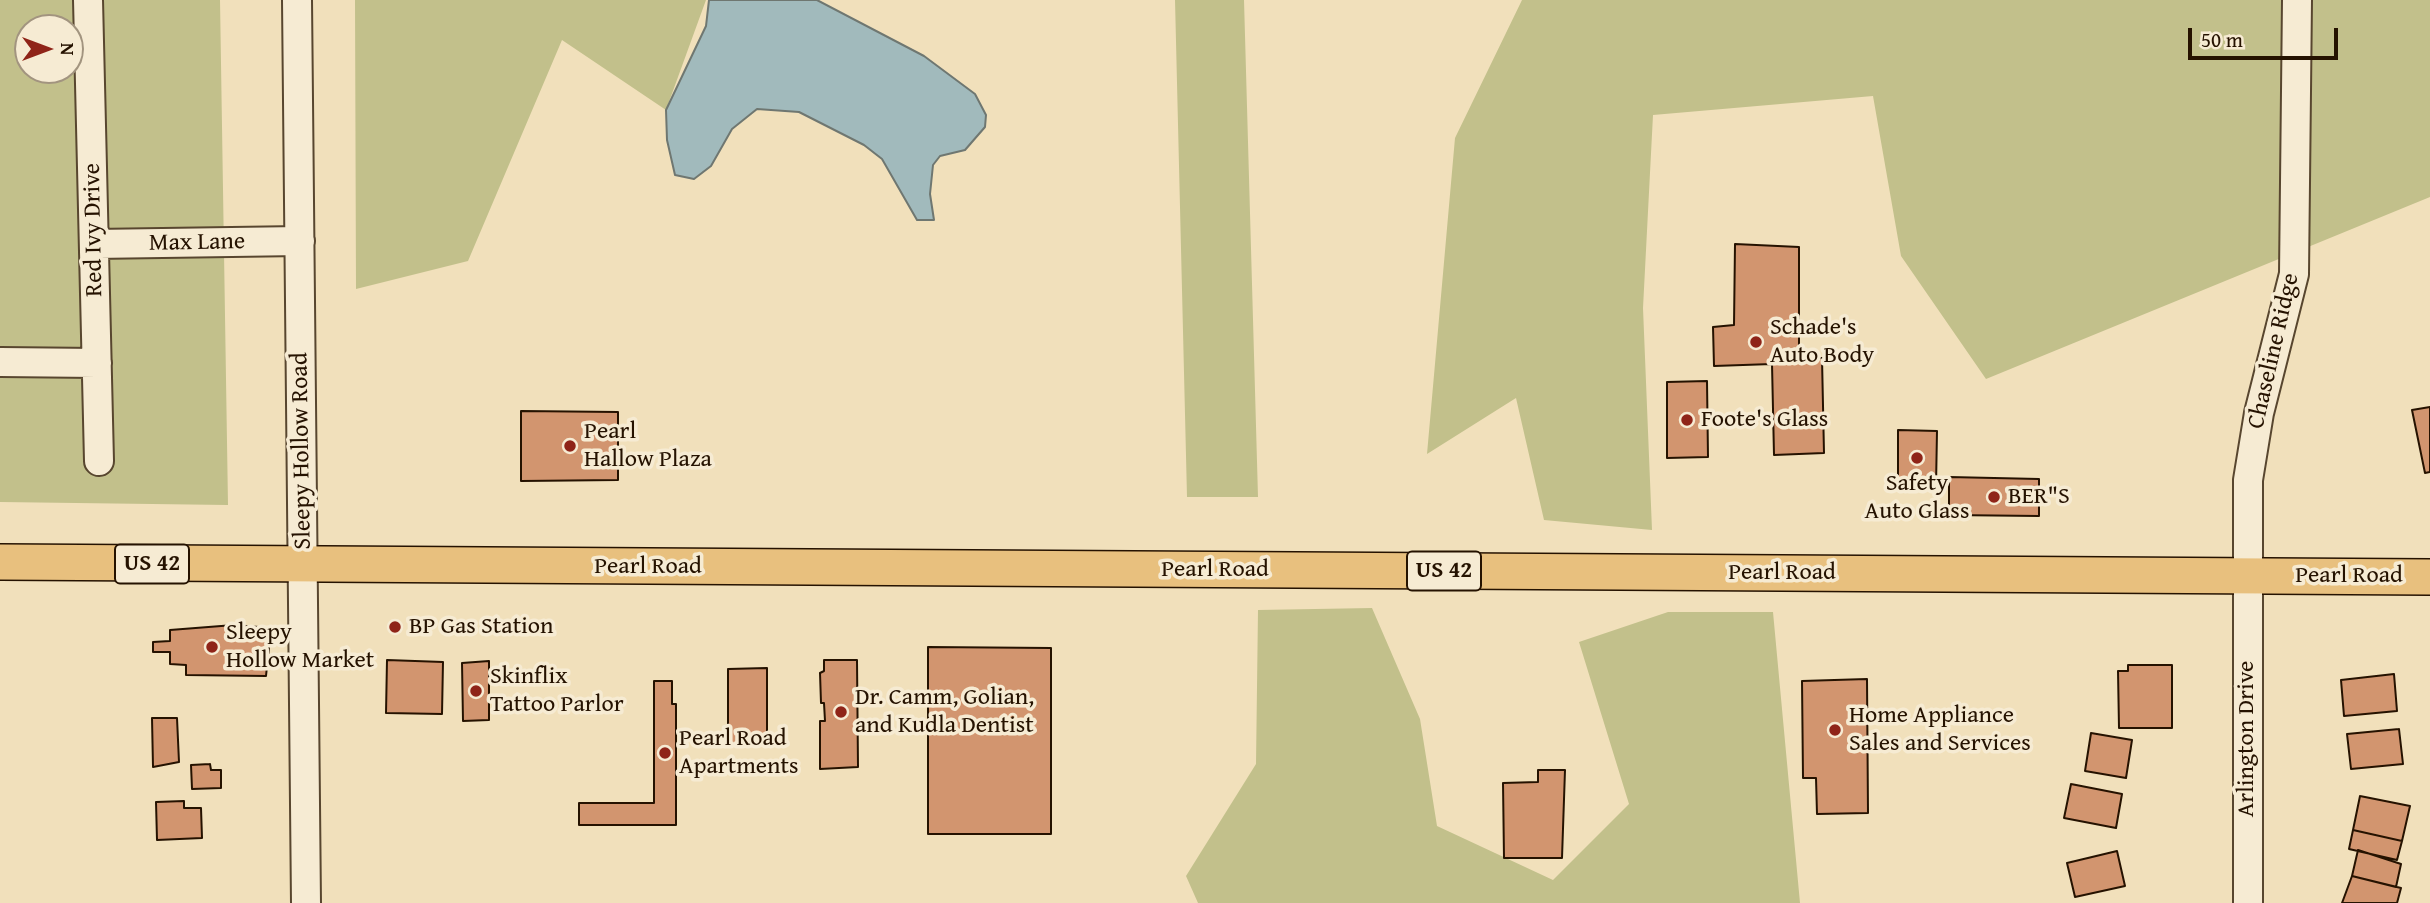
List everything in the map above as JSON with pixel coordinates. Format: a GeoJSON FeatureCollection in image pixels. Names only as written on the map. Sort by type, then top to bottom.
{"type":"FeatureCollection","features":[{"type":"Feature","properties":{"kind":"main road","name":"Pearl Road"},"geometry":{"type":"LineString","coordinates":[[0,562],[2430,577]]}},
{"type":"Feature","properties":{"kind":"street","name":"Red Ivy Drive"},"geometry":{"type":"LineString","coordinates":[[88,0],[99,461]]}},
{"type":"Feature","properties":{"kind":"street","name":"Sleepy Hollow Road"},"geometry":{"type":"LineString","coordinates":[[297,0],[306,903]]}},
{"type":"Feature","properties":{"kind":"street","name":"Chaseline Ridge"},"geometry":{"type":"LineString","coordinates":[[2246,576],[2251,450],[2294,274],[2297,0]]}},
{"type":"Feature","properties":{"kind":"street","name":"Max Lane"},"geometry":{"type":"LineString","coordinates":[[94,244],[300,241]]}},
{"type":"Feature","properties":{"kind":"street"},"geometry":{"type":"LineString","coordinates":[[0,362],[97,363]]}},
{"type":"Feature","properties":{"kind":"street","name":"Arlington Drive"},"geometry":{"type":"LineString","coordinates":[[2246,576],[2248,903]]}},
{"type":"Feature","properties":{"kind":"shaded area"},"geometry":{"type":"Polygon","coordinates":[[[0,0],[220,0],[228,505],[0,502],[0,0]]]}},
{"type":"Feature","properties":{"kind":"shaded area"},"geometry":{"type":"Polygon","coordinates":[[[355,0],[706,0],[666,110],[562,40],[468,261],[356,289],[355,0]]]}},
{"type":"Feature","properties":{"kind":"shaded area"},"geometry":{"type":"Polygon","coordinates":[[[1175,0],[1244,0],[1258,497],[1187,497],[1175,0]]]}},
{"type":"Feature","properties":{"kind":"shaded area"},"geometry":{"type":"Polygon","coordinates":[[[1522,0],[2430,0],[2430,197],[1986,379],[1901,256],[1873,96],[1653,115],[1643,308],[1652,530],[1544,520],[1516,398],[1427,454],[1455,138],[1522,0]]]}},
{"type":"Feature","properties":{"kind":"shaded area"},"geometry":{"type":"Polygon","coordinates":[[[1372,608],[1420,719],[1437,826],[1553,880],[1629,804],[1579,642],[1668,612],[1773,612],[1800,903],[1198,903],[1186,876],[1256,764],[1258,610],[1372,608]]]}},
{"type":"Feature","properties":{"kind":"water"},"geometry":{"type":"Polygon","coordinates":[[[709,0],[817,0],[924,56],[975,94],[986,115],[985,127],[965,150],[940,156],[933,165],[930,194],[934,220],[917,220],[882,159],[864,145],[799,112],[757,109],[732,129],[711,166],[694,179],[675,175],[667,140],[666,110],[706,26],[709,0]]]}},
{"type":"Feature","properties":{"kind":"building","name":"Schade's Auto Body"},"geometry":{"type":"Polygon","coordinates":[[[1735,244],[1799,247],[1799,358],[1822,358],[1824,453],[1774,455],[1772,364],[1714,366],[1713,327],[1734,325],[1735,244]]]}},
{"type":"Feature","properties":{"kind":"building","name":"Foote's Glass"},"geometry":{"type":"Polygon","coordinates":[[[1707,381],[1708,457],[1667,458],[1667,382],[1707,381]]]}},
{"type":"Feature","properties":{"kind":"building"},"geometry":{"type":"Polygon","coordinates":[[[2430,407],[2430,472],[2425,473],[2412,410],[2430,407]]]}},
{"type":"Feature","properties":{"kind":"building","name":"Pearl Hallow Plaza"},"geometry":{"type":"Polygon","coordinates":[[[521,411],[618,412],[618,480],[521,481],[521,411]]]}},
{"type":"Feature","properties":{"kind":"building","name":"Safety Auto Glass"},"geometry":{"type":"Polygon","coordinates":[[[1898,430],[1937,431],[1936,486],[1898,485],[1898,430]]]}},
{"type":"Feature","properties":{"kind":"building","name":"BER\"S"},"geometry":{"type":"Polygon","coordinates":[[[1949,477],[2039,479],[2039,516],[1949,515],[1949,477]]]}},
{"type":"Feature","properties":{"kind":"building","name":"Sleepy Hollow Market"},"geometry":{"type":"Polygon","coordinates":[[[234,625],[271,628],[266,676],[186,675],[186,665],[170,664],[170,652],[153,652],[153,642],[170,641],[170,630],[234,625]]]}},
{"type":"Feature","properties":{"kind":"building"},"geometry":{"type":"Polygon","coordinates":[[[928,647],[1051,648],[1051,834],[928,834],[928,647]]]}},
{"type":"Feature","properties":{"kind":"building"},"geometry":{"type":"Polygon","coordinates":[[[387,660],[443,662],[442,714],[386,713],[387,660]]]}},
{"type":"Feature","properties":{"kind":"building","name":"Dr. Camm, Golian, and Kudla Dentist"},"geometry":{"type":"Polygon","coordinates":[[[824,660],[857,660],[858,767],[820,769],[820,721],[825,721],[824,703],[821,703],[820,673],[824,671],[824,660]]]}},
{"type":"Feature","properties":{"kind":"building","name":"Skinflix Tattoo Parlor"},"geometry":{"type":"Polygon","coordinates":[[[489,661],[489,720],[463,721],[462,663],[489,661]]]}},
{"type":"Feature","properties":{"kind":"building"},"geometry":{"type":"Polygon","coordinates":[[[2128,665],[2172,665],[2172,728],[2119,728],[2118,671],[2128,671],[2128,665]]]}},
{"type":"Feature","properties":{"kind":"building"},"geometry":{"type":"Polygon","coordinates":[[[767,668],[767,744],[728,745],[728,669],[767,668]]]}},
{"type":"Feature","properties":{"kind":"building"},"geometry":{"type":"Polygon","coordinates":[[[2394,674],[2397,711],[2344,716],[2341,680],[2394,674]]]}},
{"type":"Feature","properties":{"kind":"building","name":"Home Appliance Sales and Services"},"geometry":{"type":"Polygon","coordinates":[[[1867,679],[1868,813],[1817,814],[1816,778],[1803,778],[1802,681],[1867,679]]]}},
{"type":"Feature","properties":{"kind":"building","name":"Pearl Road Apartments"},"geometry":{"type":"Polygon","coordinates":[[[654,681],[672,681],[672,704],[676,704],[676,825],[579,825],[579,803],[654,803],[654,681]]]}},
{"type":"Feature","properties":{"kind":"building"},"geometry":{"type":"Polygon","coordinates":[[[152,718],[177,718],[179,762],[153,767],[152,718]]]}},
{"type":"Feature","properties":{"kind":"building"},"geometry":{"type":"Polygon","coordinates":[[[2399,729],[2403,764],[2351,769],[2347,734],[2399,729]]]}},
{"type":"Feature","properties":{"kind":"building"},"geometry":{"type":"Polygon","coordinates":[[[2091,733],[2132,740],[2126,778],[2085,771],[2091,733]]]}},
{"type":"Feature","properties":{"kind":"building"},"geometry":{"type":"Polygon","coordinates":[[[210,764],[211,770],[221,770],[221,788],[192,789],[191,765],[210,764]]]}},
{"type":"Feature","properties":{"kind":"building"},"geometry":{"type":"Polygon","coordinates":[[[1538,770],[1565,770],[1562,858],[1504,858],[1503,783],[1538,782],[1538,770]]]}},
{"type":"Feature","properties":{"kind":"building"},"geometry":{"type":"Polygon","coordinates":[[[2071,784],[2122,794],[2116,828],[2064,818],[2071,784]]]}},
{"type":"Feature","properties":{"kind":"building"},"geometry":{"type":"Polygon","coordinates":[[[2360,796],[2410,806],[2402,841],[2353,830],[2360,796]]]}},
{"type":"Feature","properties":{"kind":"building"},"geometry":{"type":"Polygon","coordinates":[[[184,801],[184,808],[201,808],[202,838],[157,840],[156,802],[184,801]]]}},
{"type":"Feature","properties":{"kind":"building"},"geometry":{"type":"Polygon","coordinates":[[[2353,830],[2402,841],[2397,860],[2349,849],[2353,830]]]}},
{"type":"Feature","properties":{"kind":"building"},"geometry":{"type":"Polygon","coordinates":[[[2358,850],[2401,864],[2396,887],[2352,876],[2358,850]]]}},
{"type":"Feature","properties":{"kind":"building"},"geometry":{"type":"Polygon","coordinates":[[[2117,851],[2125,886],[2075,897],[2067,863],[2117,851]]]}},
{"type":"Feature","properties":{"kind":"building"},"geometry":{"type":"Polygon","coordinates":[[[2352,876],[2401,888],[2397,903],[2342,903],[2352,876]]]}},
{"type":"Feature","properties":{"kind":"place","name":"Schade's Auto Body"},"geometry":{"type":"Point","coordinates":[1756,342]}},
{"type":"Feature","properties":{"kind":"place","name":"Foote's Glass"},"geometry":{"type":"Point","coordinates":[1687,420]}},
{"type":"Feature","properties":{"kind":"place","name":"Pearl Hallow Plaza"},"geometry":{"type":"Point","coordinates":[570,446]}},
{"type":"Feature","properties":{"kind":"place","name":"Safety Auto Glass"},"geometry":{"type":"Point","coordinates":[1917,458]}},
{"type":"Feature","properties":{"kind":"place","name":"BER\"S"},"geometry":{"type":"Point","coordinates":[1994,497]}},
{"type":"Feature","properties":{"kind":"place","name":"BP Gas Station"},"geometry":{"type":"Point","coordinates":[395,627]}},
{"type":"Feature","properties":{"kind":"place","name":"Sleepy Hollow Market"},"geometry":{"type":"Point","coordinates":[212,647]}},
{"type":"Feature","properties":{"kind":"place","name":"Skinflix Tattoo Parlor"},"geometry":{"type":"Point","coordinates":[476,691]}},
{"type":"Feature","properties":{"kind":"place","name":"Dr. Camm, Golian, and Kudla Dentist"},"geometry":{"type":"Point","coordinates":[841,712]}},
{"type":"Feature","properties":{"kind":"place","name":"Home Appliance Sales and Services"},"geometry":{"type":"Point","coordinates":[1835,730]}},
{"type":"Feature","properties":{"kind":"place","name":"Pearl Road Apartments"},"geometry":{"type":"Point","coordinates":[665,753]}}]}
